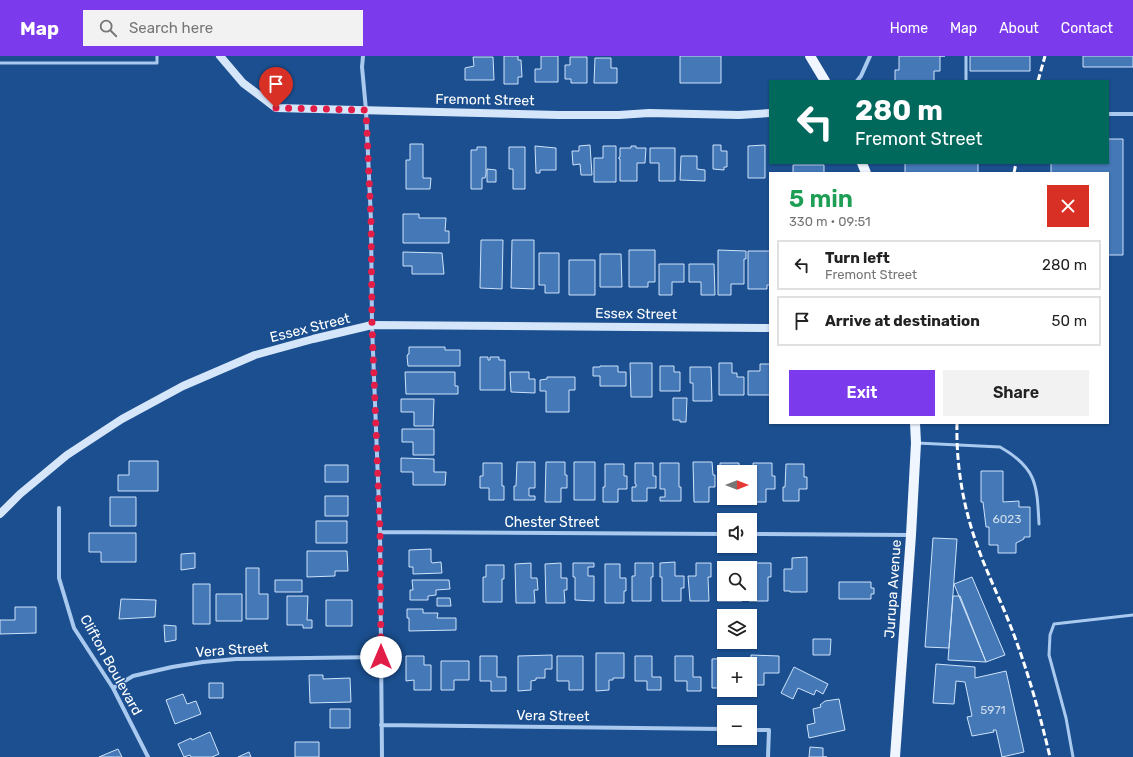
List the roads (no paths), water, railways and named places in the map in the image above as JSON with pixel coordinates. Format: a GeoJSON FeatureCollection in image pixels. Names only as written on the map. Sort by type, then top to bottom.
{"type":"FeatureCollection","features":[{"type":"Feature","properties":{"kind":"main road"},"geometry":{"type":"LineString","coordinates":[[810,56],[824,80]]}},
{"type":"Feature","properties":{"kind":"main road","name":"Jurupa Avenue"},"geometry":{"type":"LineString","coordinates":[[895,757],[911,535],[916,443],[915,424]]}},
{"type":"Feature","properties":{"kind":"street","name":"Fremont Street"},"geometry":{"type":"LineString","coordinates":[[220,56],[243,83],[276,108],[559,115],[619,115],[649,113],[739,115],[769,113]]}},
{"type":"Feature","properties":{"kind":"street"},"geometry":{"type":"LineString","coordinates":[[363,56],[362,67],[366,110],[371,221],[372,326],[380,532],[382,757]]}},
{"type":"Feature","properties":{"kind":"street"},"geometry":{"type":"LineString","coordinates":[[858,80],[870,56]]}},
{"type":"Feature","properties":{"kind":"street"},"geometry":{"type":"LineString","coordinates":[[1109,114],[1133,114]]}},
{"type":"Feature","properties":{"kind":"street","name":"Essex Street"},"geometry":{"type":"LineString","coordinates":[[0,514],[20,494],[67,455],[122,419],[182,386],[255,356],[313,339],[372,326],[769,328]]}},
{"type":"Feature","properties":{"kind":"street","name":"Clifton Boulevard"},"geometry":{"type":"LineString","coordinates":[[60,508],[60,578],[74,628],[113,688],[148,757]]}},
{"type":"Feature","properties":{"kind":"street","name":"Chester Street"},"geometry":{"type":"LineString","coordinates":[[380,532],[717,534]]}},
{"type":"Feature","properties":{"kind":"street"},"geometry":{"type":"LineString","coordinates":[[757,534],[911,535]]}},
{"type":"Feature","properties":{"kind":"street","name":"Vera Street"},"geometry":{"type":"LineString","coordinates":[[113,688],[133,676],[203,662],[236,659],[381,657]]}},
{"type":"Feature","properties":{"kind":"street","name":"Vera Street"},"geometry":{"type":"LineString","coordinates":[[381,725],[717,730]]}},
{"type":"Feature","properties":{"kind":"street"},"geometry":{"type":"LineString","coordinates":[[757,730],[769,730],[768,757]]}},
{"type":"Feature","properties":{"kind":"lane"},"geometry":{"type":"LineString","coordinates":[[0,63],[157,63],[157,56]]}},
{"type":"Feature","properties":{"kind":"lane"},"geometry":{"type":"LineString","coordinates":[[966,56],[966,80]]}},
{"type":"Feature","properties":{"kind":"lane"},"geometry":{"type":"LineString","coordinates":[[916,443],[1000,447],[1012,454],[1023,463],[1032,476],[1038,493],[1039,524]]}},
{"type":"Feature","properties":{"kind":"lane"},"geometry":{"type":"LineString","coordinates":[[1074,757],[1066,718],[1049,655],[1050,635],[1054,624],[1133,614]]}},
{"type":"Feature","properties":{"kind":"railway"},"geometry":{"type":"LineString","coordinates":[[1038,80],[1045,56]]}},
{"type":"Feature","properties":{"kind":"railway"},"geometry":{"type":"LineString","coordinates":[[1014,172],[1016,164]]}},
{"type":"Feature","properties":{"kind":"railway"},"geometry":{"type":"LineString","coordinates":[[957,424],[961,485],[972,530],[981,557],[1010,624],[1019,650],[1034,695],[1050,757]]}}]}
